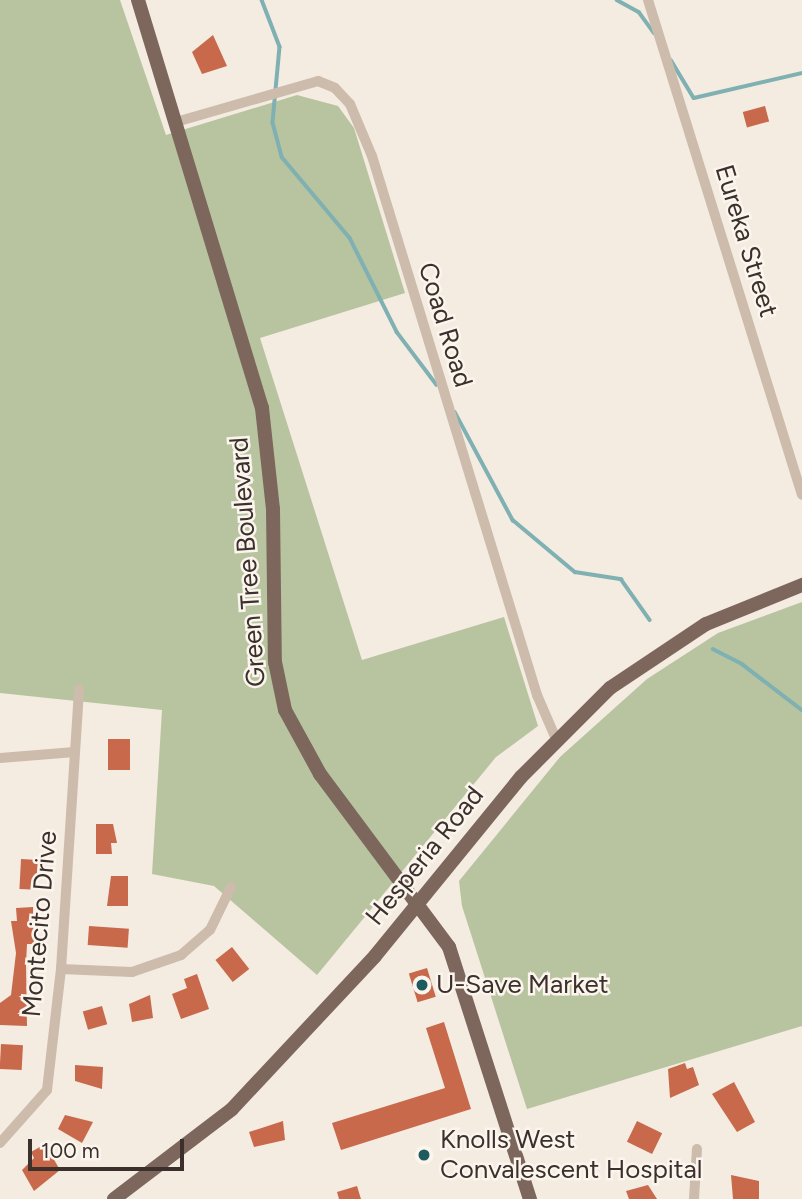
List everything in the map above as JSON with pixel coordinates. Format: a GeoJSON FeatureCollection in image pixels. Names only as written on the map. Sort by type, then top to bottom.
{"type":"FeatureCollection","features":[{"type":"Feature","properties":{"kind":"main road","name":"Green Tree Boulevard"},"geometry":{"type":"LineString","coordinates":[[138,0],[262,408],[273,509],[273,637],[285,710],[320,774],[419,900],[457,969],[530,1199]]}},
{"type":"Feature","properties":{"kind":"main road","name":"Hesperia Road"},"geometry":{"type":"LineString","coordinates":[[114,1199],[232,1110],[374,957],[555,739],[638,665],[706,624],[802,585]]}},
{"type":"Feature","properties":{"kind":"street","name":"Eureka Street"},"geometry":{"type":"LineString","coordinates":[[648,0],[802,495]]}},
{"type":"Feature","properties":{"kind":"street","name":"Coad Road"},"geometry":{"type":"LineString","coordinates":[[176,122],[318,81],[335,88],[350,104],[372,156],[537,695],[555,739]]}},
{"type":"Feature","properties":{"kind":"street","name":"Montecito Drive"},"geometry":{"type":"LineString","coordinates":[[0,1143],[47,1090],[61,968],[79,690]]}},
{"type":"Feature","properties":{"kind":"street"},"geometry":{"type":"LineString","coordinates":[[0,758],[75,752]]}},
{"type":"Feature","properties":{"kind":"street"},"geometry":{"type":"LineString","coordinates":[[61,968],[132,972],[181,955],[210,930],[230,887]]}},
{"type":"Feature","properties":{"kind":"street"},"geometry":{"type":"LineString","coordinates":[[694,1199],[696,1149]]}},
{"type":"Feature","properties":{"kind":"green space"},"geometry":{"type":"Polygon","coordinates":[[[0,0],[120,0],[166,135],[297,95],[338,106],[354,128],[405,293],[260,338],[362,660],[504,617],[538,726],[496,757],[317,975],[214,886],[152,874],[162,710],[0,693],[0,0]]]}},
{"type":"Feature","properties":{"kind":"green space"},"geometry":{"type":"Polygon","coordinates":[[[802,602],[802,1026],[527,1109],[462,906],[459,881],[560,757],[647,679],[718,633],[802,602]]]}},
{"type":"Feature","properties":{"kind":"building"},"geometry":{"type":"Polygon","coordinates":[[[213,35],[227,66],[202,74],[192,52],[213,35]]]}},
{"type":"Feature","properties":{"kind":"building"},"geometry":{"type":"Polygon","coordinates":[[[765,106],[769,121],[747,127],[743,112],[765,106]]]}},
{"type":"Feature","properties":{"kind":"building"},"geometry":{"type":"Polygon","coordinates":[[[108,739],[130,739],[130,770],[108,770],[108,739]]]}},
{"type":"Feature","properties":{"kind":"building"},"geometry":{"type":"Polygon","coordinates":[[[96,824],[113,824],[117,843],[111,843],[112,854],[96,854],[96,824]]]}},
{"type":"Feature","properties":{"kind":"building"},"geometry":{"type":"Polygon","coordinates":[[[21,859],[38,860],[36,890],[19,889],[21,859]]]}},
{"type":"Feature","properties":{"kind":"building"},"geometry":{"type":"Polygon","coordinates":[[[111,876],[128,876],[128,906],[107,906],[111,876]]]}},
{"type":"Feature","properties":{"kind":"building"},"geometry":{"type":"Polygon","coordinates":[[[33,907],[34,944],[27,944],[27,1026],[0,1025],[0,1003],[11,995],[16,953],[11,921],[17,921],[16,908],[33,907]]]}},
{"type":"Feature","properties":{"kind":"building"},"geometry":{"type":"Polygon","coordinates":[[[89,926],[129,929],[128,948],[88,945],[89,926]]]}},
{"type":"Feature","properties":{"kind":"building"},"geometry":{"type":"Polygon","coordinates":[[[232,947],[249,969],[233,982],[215,960],[232,947]]]}},
{"type":"Feature","properties":{"kind":"building","name":"U-Save Market"},"geometry":{"type":"Polygon","coordinates":[[[427,968],[436,997],[418,1002],[409,974],[427,968]]]}},
{"type":"Feature","properties":{"kind":"building"},"geometry":{"type":"Polygon","coordinates":[[[197,974],[209,1009],[181,1019],[172,994],[187,988],[184,979],[197,974]]]}},
{"type":"Feature","properties":{"kind":"building"},"geometry":{"type":"Polygon","coordinates":[[[150,995],[153,1018],[132,1022],[129,1004],[150,995]]]}},
{"type":"Feature","properties":{"kind":"building"},"geometry":{"type":"Polygon","coordinates":[[[102,1006],[107,1024],[88,1030],[83,1012],[102,1006]]]}},
{"type":"Feature","properties":{"kind":"building"},"geometry":{"type":"Polygon","coordinates":[[[444,1022],[471,1109],[341,1150],[332,1123],[445,1088],[426,1028],[444,1022]]]}},
{"type":"Feature","properties":{"kind":"building"},"geometry":{"type":"Polygon","coordinates":[[[1,1044],[23,1045],[22,1070],[0,1069],[1,1044]]]}},
{"type":"Feature","properties":{"kind":"building"},"geometry":{"type":"Polygon","coordinates":[[[685,1063],[687,1069],[693,1067],[699,1085],[670,1098],[668,1069],[685,1063]]]}},
{"type":"Feature","properties":{"kind":"building"},"geometry":{"type":"Polygon","coordinates":[[[75,1065],[103,1067],[102,1089],[75,1081],[75,1065]]]}},
{"type":"Feature","properties":{"kind":"building"},"geometry":{"type":"Polygon","coordinates":[[[734,1082],[755,1122],[737,1132],[712,1094],[734,1082]]]}},
{"type":"Feature","properties":{"kind":"building"},"geometry":{"type":"Polygon","coordinates":[[[65,1115],[93,1122],[82,1143],[58,1129],[65,1115]]]}},
{"type":"Feature","properties":{"kind":"building"},"geometry":{"type":"Polygon","coordinates":[[[283,1121],[285,1140],[254,1147],[249,1132],[283,1121]]]}},
{"type":"Feature","properties":{"kind":"building"},"geometry":{"type":"Polygon","coordinates":[[[637,1121],[662,1133],[652,1154],[627,1142],[637,1121]]]}},
{"type":"Feature","properties":{"kind":"building"},"geometry":{"type":"Polygon","coordinates":[[[45,1144],[60,1170],[34,1191],[22,1170],[34,1158],[31,1152],[45,1144]]]}},
{"type":"Feature","properties":{"kind":"building"},"geometry":{"type":"Polygon","coordinates":[[[731,1175],[759,1181],[759,1199],[733,1199],[731,1175]]]}},
{"type":"Feature","properties":{"kind":"building"},"geometry":{"type":"Polygon","coordinates":[[[648,1185],[657,1199],[629,1199],[626,1191],[648,1185]]]}},
{"type":"Feature","properties":{"kind":"building"},"geometry":{"type":"Polygon","coordinates":[[[357,1186],[361,1199],[339,1199],[337,1192],[357,1186]]]}},
{"type":"Feature","properties":{"kind":"waterway"},"geometry":{"type":"LineString","coordinates":[[262,0],[280,47],[273,123],[282,157],[350,238],[397,332],[437,385]]}},
{"type":"Feature","properties":{"kind":"waterway"},"geometry":{"type":"LineString","coordinates":[[617,0],[639,12],[654,33]]}},
{"type":"Feature","properties":{"kind":"waterway"},"geometry":{"type":"LineString","coordinates":[[671,60],[694,98],[802,73]]}},
{"type":"Feature","properties":{"kind":"waterway"},"geometry":{"type":"LineString","coordinates":[[455,412],[513,520],[575,572],[621,579],[650,620]]}},
{"type":"Feature","properties":{"kind":"waterway"},"geometry":{"type":"LineString","coordinates":[[713,649],[742,664],[802,710]]}},
{"type":"Feature","properties":{"kind":"place","name":"U-Save Market"},"geometry":{"type":"Point","coordinates":[422,985]}},
{"type":"Feature","properties":{"kind":"place","name":"Knolls West Convalescent Hospital"},"geometry":{"type":"Point","coordinates":[424,1155]}}]}
